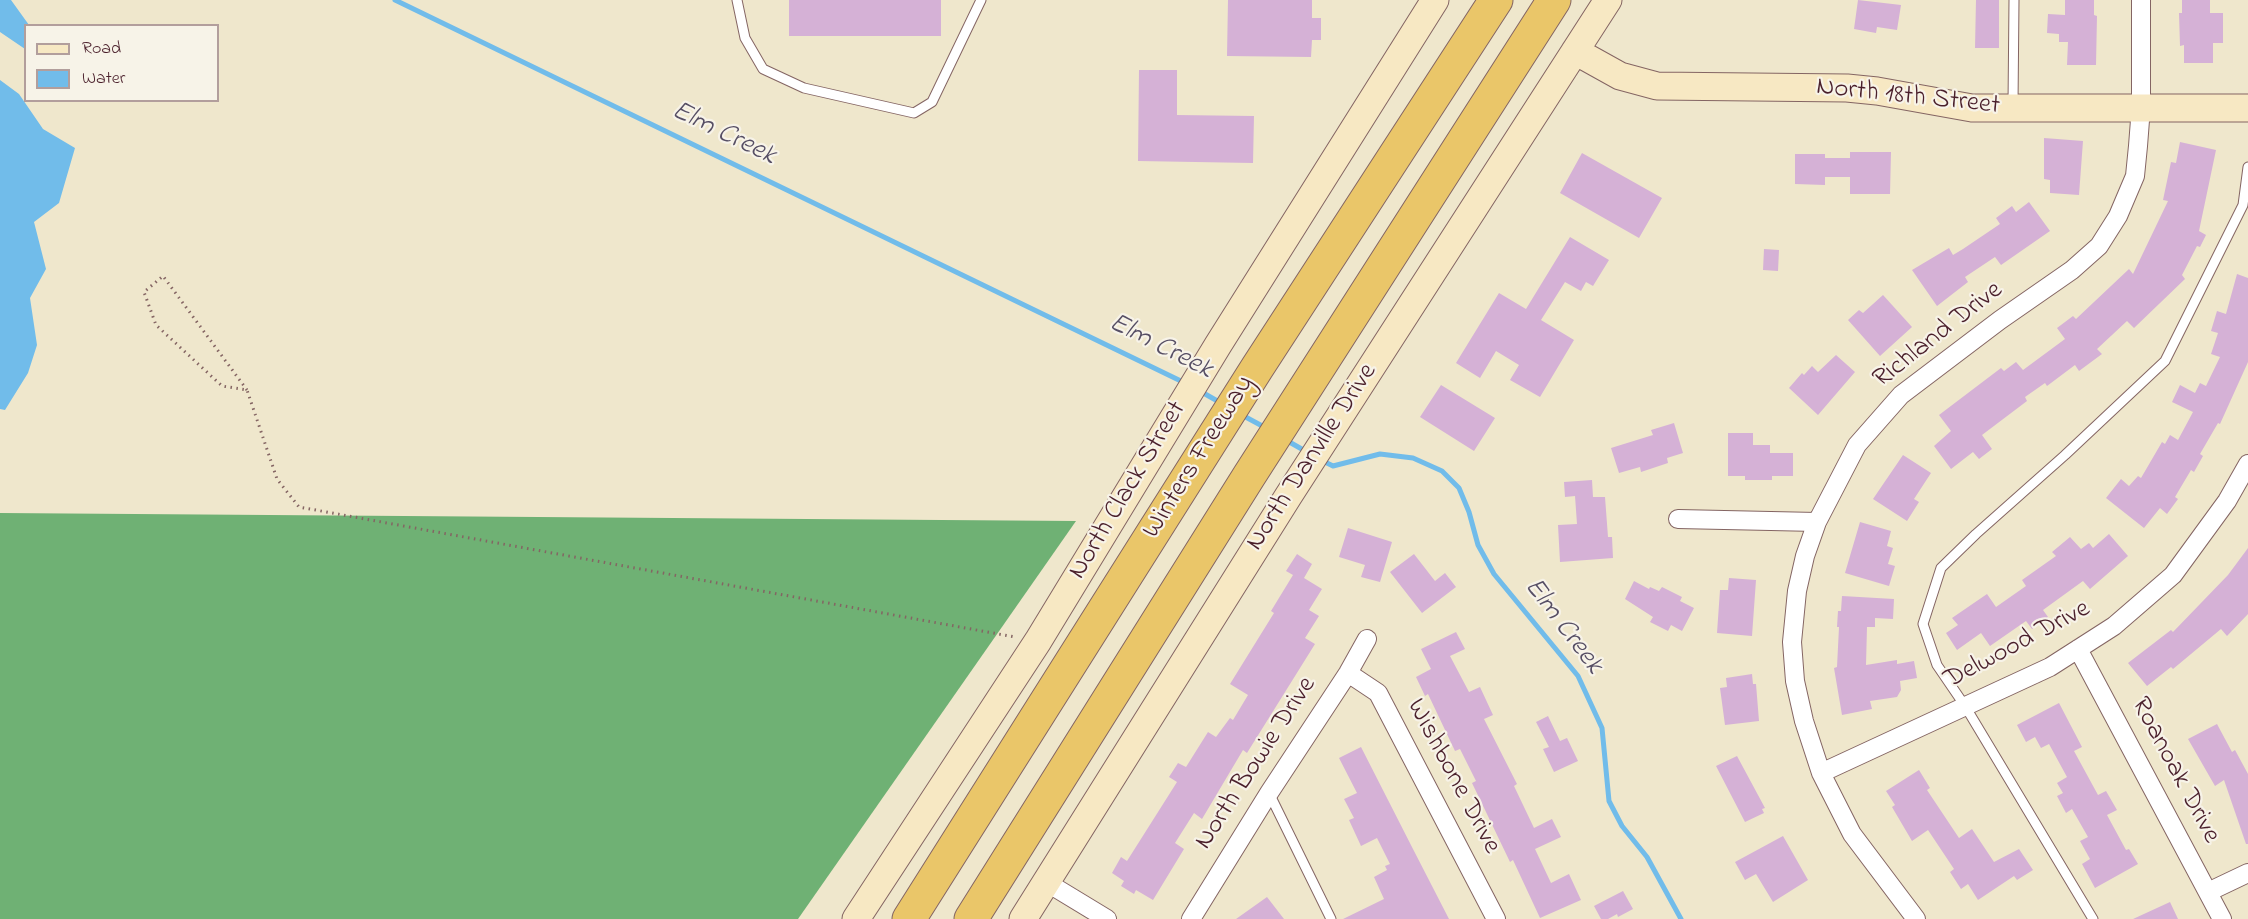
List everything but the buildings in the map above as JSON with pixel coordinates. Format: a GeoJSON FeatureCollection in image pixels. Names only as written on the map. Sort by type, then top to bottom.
{"type":"FeatureCollection","features":[{"type":"Feature","properties":{"kind":"highway"},"geometry":{"type":"LineString","coordinates":[[1405,138],[1456,31],[1468,0]]}},
{"type":"Feature","properties":{"kind":"highway","name":"Winters Freeway"},"geometry":{"type":"LineString","coordinates":[[909,919],[1204,450],[1496,0]]}},
{"type":"Feature","properties":{"kind":"highway","name":"Winters Freeway"},"geometry":{"type":"LineString","coordinates":[[971,919],[1249,476],[1554,0]]}},
{"type":"Feature","properties":{"kind":"main road","name":"North Clack Street"},"geometry":{"type":"LineString","coordinates":[[856,919],[1038,641],[1218,345],[1435,0]]}},
{"type":"Feature","properties":{"kind":"main road","name":"North Danville Drive"},"geometry":{"type":"LineString","coordinates":[[1023,919],[1289,495],[1608,0]]}},
{"type":"Feature","properties":{"kind":"main road","name":"North 18th Street"},"geometry":{"type":"LineString","coordinates":[[1575,51],[1620,76],[1658,86],[1847,87],[1972,108],[2248,108]]}},
{"type":"Feature","properties":{"kind":"street","name":"Richland Drive"},"geometry":{"type":"LineString","coordinates":[[1916,919],[1852,834],[1821,773],[1795,681],[1792,642],[1797,591],[1805,556],[1817,522],[1857,445],[1901,395],[2000,320],[2072,270],[2099,246],[2118,216],[2135,176],[2141,107],[2141,0]]}},
{"type":"Feature","properties":{"kind":"street","name":"Delwood Drive"},"geometry":{"type":"LineString","coordinates":[[1821,773],[2050,667],[2114,626],[2173,575],[2227,501],[2248,464]]}},
{"type":"Feature","properties":{"kind":"street"},"geometry":{"type":"LineString","coordinates":[[1678,519],[1817,522]]}},
{"type":"Feature","properties":{"kind":"street","name":"North Bowie Drive"},"geometry":{"type":"LineString","coordinates":[[1191,919],[1269,793],[1348,673],[1367,639]]}},
{"type":"Feature","properties":{"kind":"street","name":"Roanoak Drive"},"geometry":{"type":"LineString","coordinates":[[2078,649],[2222,919]]}},
{"type":"Feature","properties":{"kind":"street","name":"Wishbone Drive"},"geometry":{"type":"LineString","coordinates":[[1348,673],[1378,693],[1496,919]]}},
{"type":"Feature","properties":{"kind":"street"},"geometry":{"type":"LineString","coordinates":[[2208,892],[2248,873]]}},
{"type":"Feature","properties":{"kind":"street"},"geometry":{"type":"LineString","coordinates":[[1046,882],[1107,919]]}},
{"type":"Feature","properties":{"kind":"lane"},"geometry":{"type":"LineString","coordinates":[[737,0],[745,38],[763,69],[804,88],[914,113],[933,102],[981,0]]}},
{"type":"Feature","properties":{"kind":"lane"},"geometry":{"type":"LineString","coordinates":[[2013,108],[2014,0]]}},
{"type":"Feature","properties":{"kind":"lane"},"geometry":{"type":"LineString","coordinates":[[2093,919],[1965,706],[1937,665],[1923,624],[1941,568],[2165,361],[2243,205],[2248,167]]}},
{"type":"Feature","properties":{"kind":"lane"},"geometry":{"type":"LineString","coordinates":[[1269,793],[1331,919]]}},
{"type":"Feature","properties":{"kind":"path"},"geometry":{"type":"LineString","coordinates":[[247,390],[222,386],[156,325],[144,292],[164,276],[247,390],[277,479],[299,507],[1038,641]]}},
{"type":"Feature","properties":{"kind":"green space"},"geometry":{"type":"Polygon","coordinates":[[[0,513],[1076,521],[798,919],[0,919],[0,513]]]}},
{"type":"Feature","properties":{"kind":"water"},"geometry":{"type":"Polygon","coordinates":[[[0,0],[11,0],[28,24],[24,24],[24,48],[0,32],[0,0]]]}},
{"type":"Feature","properties":{"kind":"water"},"geometry":{"type":"Polygon","coordinates":[[[0,80],[19,94],[43,129],[75,148],[59,203],[34,222],[46,269],[30,298],[37,345],[28,373],[5,410],[0,409],[0,80]]]}},
{"type":"Feature","properties":{"kind":"waterway","name":"Elm Creek"},"geometry":{"type":"LineString","coordinates":[[395,0],[1185,383]]}},
{"type":"Feature","properties":{"kind":"waterway","name":"Elm Creek"},"geometry":{"type":"LineString","coordinates":[[1198,390],[1221,403]]}},
{"type":"Feature","properties":{"kind":"waterway","name":"Elm Creek"},"geometry":{"type":"LineString","coordinates":[[1240,414],[1266,428]]}},
{"type":"Feature","properties":{"kind":"waterway","name":"Elm Creek"},"geometry":{"type":"LineString","coordinates":[[1284,439],[1307,452]]}},
{"type":"Feature","properties":{"kind":"waterway","name":"Elm Creek"},"geometry":{"type":"LineString","coordinates":[[1321,460],[1333,466],[1380,454],[1413,458],[1442,471],[1459,488],[1469,512],[1478,545],[1494,574],[1578,676],[1602,728],[1609,801],[1622,826],[1647,857],[1681,919]]}}]}
